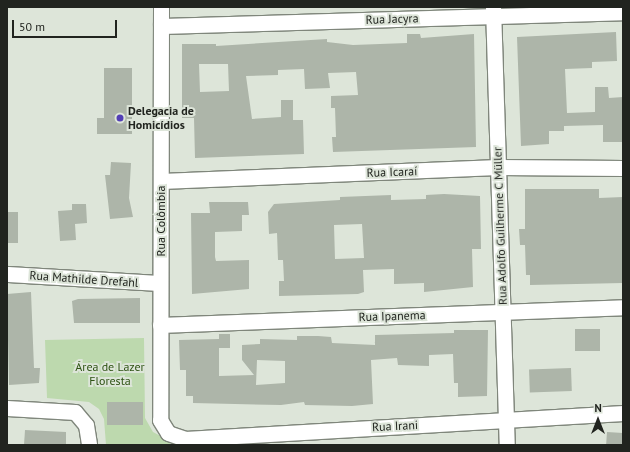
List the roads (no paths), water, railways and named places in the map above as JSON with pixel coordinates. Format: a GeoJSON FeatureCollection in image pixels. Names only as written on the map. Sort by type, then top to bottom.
{"type":"FeatureCollection","features":[{"type":"Feature","properties":{"kind":"street","name":"Rua Colômbia"},"geometry":{"type":"LineString","coordinates":[[162,7],[160,420],[168,433]]}},
{"type":"Feature","properties":{"kind":"street","name":"Rua Jacyra"},"geometry":{"type":"LineString","coordinates":[[161,26],[493,11],[623,12]]}},
{"type":"Feature","properties":{"kind":"street","name":"Rua Adolfo Guilherme C Müller"},"geometry":{"type":"LineString","coordinates":[[493,11],[507,445]]}},
{"type":"Feature","properties":{"kind":"street","name":"Rua Icaraí"},"geometry":{"type":"LineString","coordinates":[[161,181],[498,167],[623,168]]}},
{"type":"Feature","properties":{"kind":"street","name":"Rua Mathilde Drefahl"},"geometry":{"type":"LineString","coordinates":[[7,274],[160,283]]}},
{"type":"Feature","properties":{"kind":"street","name":"Rua Ipanema"},"geometry":{"type":"LineString","coordinates":[[160,325],[623,307]]}},
{"type":"Feature","properties":{"kind":"street"},"geometry":{"type":"LineString","coordinates":[[7,408],[67,410],[82,417],[86,425],[89,445]]}},
{"type":"Feature","properties":{"kind":"street","name":"Rua Irani"},"geometry":{"type":"LineString","coordinates":[[168,433],[185,439],[623,412]]}},
{"type":"Feature","properties":{"kind":"place","name":"Delegacia de Homicídios"},"geometry":{"type":"Point","coordinates":[120,118]}},
{"type":"Feature","properties":{"kind":"park label","name":"Área de Lazer Floresta"},"geometry":{"type":"Point","coordinates":[110,374]}}]}
